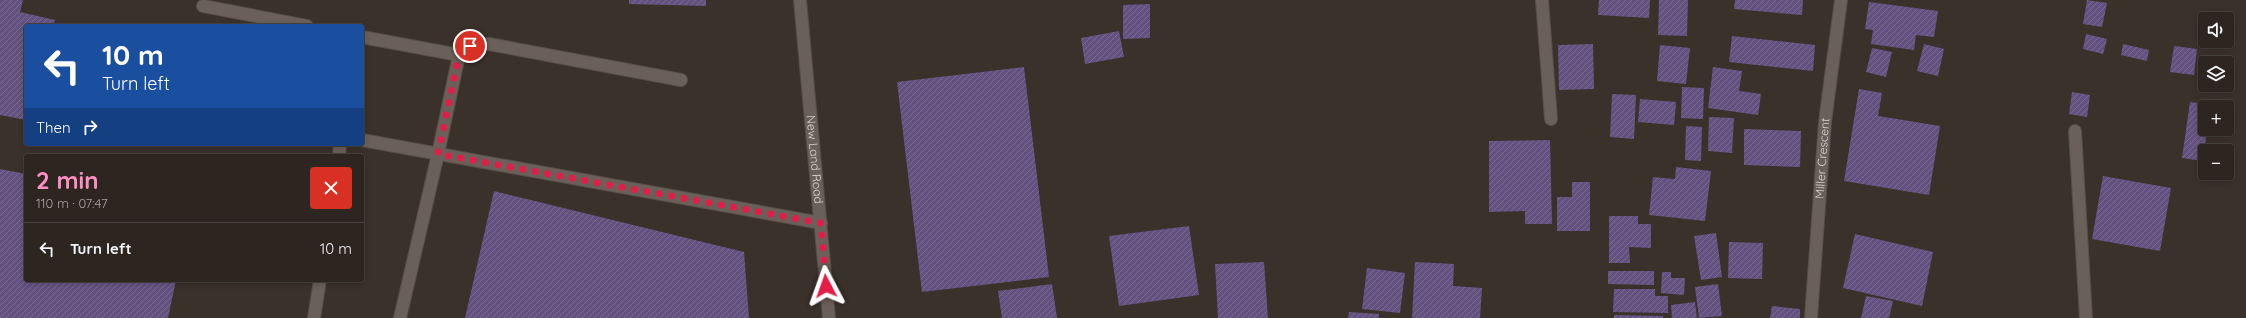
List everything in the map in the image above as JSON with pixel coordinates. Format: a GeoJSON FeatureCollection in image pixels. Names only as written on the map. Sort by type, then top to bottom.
{"type":"FeatureCollection","features":[{"type":"Feature","properties":{"kind":"street","name":"New Land Road"},"geometry":{"type":"LineString","coordinates":[[800,0],[821,223],[828,318]]}},
{"type":"Feature","properties":{"kind":"street"},"geometry":{"type":"LineString","coordinates":[[1542,0],[1551,119]]}},
{"type":"Feature","properties":{"kind":"street","name":"Miller Crescent"},"geometry":{"type":"LineString","coordinates":[[1811,318],[1825,122],[1841,0]]}},
{"type":"Feature","properties":{"kind":"street"},"geometry":{"type":"LineString","coordinates":[[203,6],[270,22],[288,24]]}},
{"type":"Feature","properties":{"kind":"street"},"geometry":{"type":"LineString","coordinates":[[364,37],[459,55]]}},
{"type":"Feature","properties":{"kind":"street"},"geometry":{"type":"LineString","coordinates":[[400,318],[459,55],[470,46],[489,44],[681,80]]}},
{"type":"Feature","properties":{"kind":"street"},"geometry":{"type":"LineString","coordinates":[[2075,132],[2086,318]]}},
{"type":"Feature","properties":{"kind":"street"},"geometry":{"type":"LineString","coordinates":[[364,140],[821,223]]}},
{"type":"Feature","properties":{"kind":"street"},"geometry":{"type":"LineString","coordinates":[[314,318],[320,282]]}},
{"type":"Feature","properties":{"kind":"building"},"geometry":{"type":"Polygon","coordinates":[[[0,0],[23,0],[20,12],[55,20],[54,24],[24,24],[24,120],[0,115],[0,0]]]}},
{"type":"Feature","properties":{"kind":"building"},"geometry":{"type":"Polygon","coordinates":[[[629,0],[706,0],[706,6],[629,4],[629,0]]]}},
{"type":"Feature","properties":{"kind":"building"},"geometry":{"type":"Polygon","coordinates":[[[1599,0],[1650,0],[1649,18],[1598,15],[1599,0]]]}},
{"type":"Feature","properties":{"kind":"building"},"geometry":{"type":"Polygon","coordinates":[[[1659,0],[1688,0],[1687,36],[1658,35],[1659,0]]]}},
{"type":"Feature","properties":{"kind":"building"},"geometry":{"type":"Polygon","coordinates":[[[1735,0],[1803,0],[1802,15],[1734,9],[1735,0]]]}},
{"type":"Feature","properties":{"kind":"building"},"geometry":{"type":"Polygon","coordinates":[[[2087,0],[2107,3],[2102,27],[2083,24],[2087,0]]]}},
{"type":"Feature","properties":{"kind":"building"},"geometry":{"type":"Polygon","coordinates":[[[1869,2],[1938,11],[1934,37],[1916,35],[1914,50],[1871,44],[1873,30],[1865,29],[1869,2]]]}},
{"type":"Feature","properties":{"kind":"building"},"geometry":{"type":"Polygon","coordinates":[[[1150,4],[1150,38],[1123,39],[1123,5],[1150,4]]]}},
{"type":"Feature","properties":{"kind":"building"},"geometry":{"type":"Polygon","coordinates":[[[1119,31],[1124,57],[1085,64],[1081,38],[1119,31]]]}},
{"type":"Feature","properties":{"kind":"building"},"geometry":{"type":"Polygon","coordinates":[[[2086,34],[2107,39],[2103,54],[2083,49],[2086,34]]]}},
{"type":"Feature","properties":{"kind":"building"},"geometry":{"type":"Polygon","coordinates":[[[1732,36],[1815,45],[1813,71],[1729,62],[1732,36]]]}},
{"type":"Feature","properties":{"kind":"building"},"geometry":{"type":"Polygon","coordinates":[[[1593,44],[1594,89],[1559,90],[1558,45],[1593,44]]]}},
{"type":"Feature","properties":{"kind":"building"},"geometry":{"type":"Polygon","coordinates":[[[1924,44],[1944,49],[1938,76],[1917,71],[1924,44]]]}},
{"type":"Feature","properties":{"kind":"building"},"geometry":{"type":"Polygon","coordinates":[[[2123,44],[2149,50],[2147,61],[2121,55],[2123,44]]]}},
{"type":"Feature","properties":{"kind":"building"},"geometry":{"type":"Polygon","coordinates":[[[1660,45],[1690,48],[1686,84],[1657,81],[1660,45]]]}},
{"type":"Feature","properties":{"kind":"building"},"geometry":{"type":"Polygon","coordinates":[[[2174,46],[2197,49],[2194,75],[2170,72],[2174,46]]]}},
{"type":"Feature","properties":{"kind":"building"},"geometry":{"type":"Polygon","coordinates":[[[1872,48],[1892,52],[1886,77],[1866,72],[1872,48]]]}},
{"type":"Feature","properties":{"kind":"building"},"geometry":{"type":"Polygon","coordinates":[[[1024,67],[1049,277],[922,292],[897,82],[1024,67]]]}},
{"type":"Feature","properties":{"kind":"building"},"geometry":{"type":"Polygon","coordinates":[[[1713,67],[1742,71],[1739,91],[1761,94],[1758,115],[1708,108],[1713,67]]]}},
{"type":"Feature","properties":{"kind":"building"},"geometry":{"type":"Polygon","coordinates":[[[1682,87],[1704,88],[1703,119],[1681,118],[1682,87]]]}},
{"type":"Feature","properties":{"kind":"building"},"geometry":{"type":"Polygon","coordinates":[[[1859,89],[1882,93],[1878,116],[1940,126],[1929,195],[1844,181],[1859,89]]]}},
{"type":"Feature","properties":{"kind":"building"},"geometry":{"type":"Polygon","coordinates":[[[2072,92],[2090,95],[2087,117],[2069,114],[2072,92]]]}},
{"type":"Feature","properties":{"kind":"building"},"geometry":{"type":"Polygon","coordinates":[[[1612,94],[1636,95],[1634,139],[1610,137],[1612,94]]]}},
{"type":"Feature","properties":{"kind":"building"},"geometry":{"type":"Polygon","coordinates":[[[1640,99],[1676,102],[1674,125],[1638,122],[1640,99]]]}},
{"type":"Feature","properties":{"kind":"building"},"geometry":{"type":"Polygon","coordinates":[[[2190,102],[2198,103],[2198,136],[2206,136],[2205,144],[2198,144],[2198,160],[2182,158],[2190,102]]]}},
{"type":"Feature","properties":{"kind":"building"},"geometry":{"type":"Polygon","coordinates":[[[1709,117],[1734,118],[1732,153],[1708,151],[1709,117]]]}},
{"type":"Feature","properties":{"kind":"building"},"geometry":{"type":"Polygon","coordinates":[[[1686,126],[1702,127],[1701,161],[1685,160],[1686,126]]]}},
{"type":"Feature","properties":{"kind":"building"},"geometry":{"type":"Polygon","coordinates":[[[1744,129],[1801,131],[1800,167],[1744,165],[1744,129]]]}},
{"type":"Feature","properties":{"kind":"building"},"geometry":{"type":"Polygon","coordinates":[[[1550,140],[1552,224],[1525,224],[1525,211],[1489,212],[1489,141],[1550,140]]]}},
{"type":"Feature","properties":{"kind":"building"},"geometry":{"type":"Polygon","coordinates":[[[1676,167],[1711,171],[1705,221],[1649,215],[1653,177],[1675,179],[1676,167]]]}},
{"type":"Feature","properties":{"kind":"building"},"geometry":{"type":"Polygon","coordinates":[[[0,169],[24,174],[24,282],[176,282],[168,318],[0,318],[0,169]]]}},
{"type":"Feature","properties":{"kind":"building"},"geometry":{"type":"Polygon","coordinates":[[[2103,176],[2171,188],[2160,251],[2092,239],[2103,176]]]}},
{"type":"Feature","properties":{"kind":"building"},"geometry":{"type":"Polygon","coordinates":[[[1572,182],[1590,182],[1590,231],[1557,231],[1557,197],[1572,197],[1572,182]]]}},
{"type":"Feature","properties":{"kind":"building"},"geometry":{"type":"Polygon","coordinates":[[[494,191],[744,252],[749,318],[465,318],[494,191]]]}},
{"type":"Feature","properties":{"kind":"building"},"geometry":{"type":"Polygon","coordinates":[[[1609,216],[1638,216],[1638,224],[1651,224],[1651,248],[1629,247],[1630,263],[1609,263],[1609,216]]]}},
{"type":"Feature","properties":{"kind":"building"},"geometry":{"type":"Polygon","coordinates":[[[1189,226],[1199,295],[1119,306],[1109,236],[1189,226]]]}},
{"type":"Feature","properties":{"kind":"building"},"geometry":{"type":"Polygon","coordinates":[[[1716,233],[1722,277],[1701,280],[1694,236],[1716,233]]]}},
{"type":"Feature","properties":{"kind":"building"},"geometry":{"type":"Polygon","coordinates":[[[1855,234],[1933,252],[1922,306],[1843,288],[1855,234]]]}},
{"type":"Feature","properties":{"kind":"building"},"geometry":{"type":"Polygon","coordinates":[[[1729,242],[1763,243],[1762,279],[1728,278],[1729,242]]]}},
{"type":"Feature","properties":{"kind":"building"},"geometry":{"type":"Polygon","coordinates":[[[1264,262],[1268,318],[1218,318],[1215,264],[1264,262]]]}},
{"type":"Feature","properties":{"kind":"building"},"geometry":{"type":"Polygon","coordinates":[[[1415,262],[1454,264],[1453,286],[1482,288],[1480,318],[1412,318],[1415,262]]]}},
{"type":"Feature","properties":{"kind":"building"},"geometry":{"type":"Polygon","coordinates":[[[1367,268],[1405,273],[1400,313],[1362,309],[1367,268]]]}},
{"type":"Feature","properties":{"kind":"building"},"geometry":{"type":"Polygon","coordinates":[[[1608,271],[1654,271],[1654,285],[1608,284],[1608,271]]]}},
{"type":"Feature","properties":{"kind":"building"},"geometry":{"type":"Polygon","coordinates":[[[1662,272],[1671,272],[1671,278],[1685,278],[1684,295],[1661,293],[1662,272]]]}},
{"type":"Feature","properties":{"kind":"building"},"geometry":{"type":"Polygon","coordinates":[[[1052,284],[1057,318],[1002,318],[998,291],[1052,284]]]}},
{"type":"Feature","properties":{"kind":"building"},"geometry":{"type":"Polygon","coordinates":[[[1718,284],[1722,316],[1699,318],[1695,287],[1718,284]]]}},
{"type":"Feature","properties":{"kind":"building"},"geometry":{"type":"Polygon","coordinates":[[[1614,289],[1655,289],[1655,296],[1668,296],[1668,313],[1613,312],[1614,289]]]}},
{"type":"Feature","properties":{"kind":"building"},"geometry":{"type":"Polygon","coordinates":[[[1866,296],[1893,301],[1889,318],[1861,318],[1866,296]]]}},
{"type":"Feature","properties":{"kind":"building"},"geometry":{"type":"Polygon","coordinates":[[[1695,302],[1697,318],[1672,318],[1671,305],[1695,302]]]}},
{"type":"Feature","properties":{"kind":"building"},"geometry":{"type":"Polygon","coordinates":[[[1772,306],[1800,309],[1800,318],[1770,318],[1772,306]]]}},
{"type":"Feature","properties":{"kind":"building"},"geometry":{"type":"Polygon","coordinates":[[[1349,312],[1379,314],[1379,318],[1348,318],[1349,312]]]}},
{"type":"Feature","properties":{"kind":"building"},"geometry":{"type":"Polygon","coordinates":[[[1614,315],[1663,316],[1663,318],[1614,318],[1614,315]]]}},
{"type":"Feature","properties":{"kind":"route"},"geometry":{"type":"LineString","coordinates":[[470,46],[459,55],[438,154],[821,223],[826,286]]}}]}
